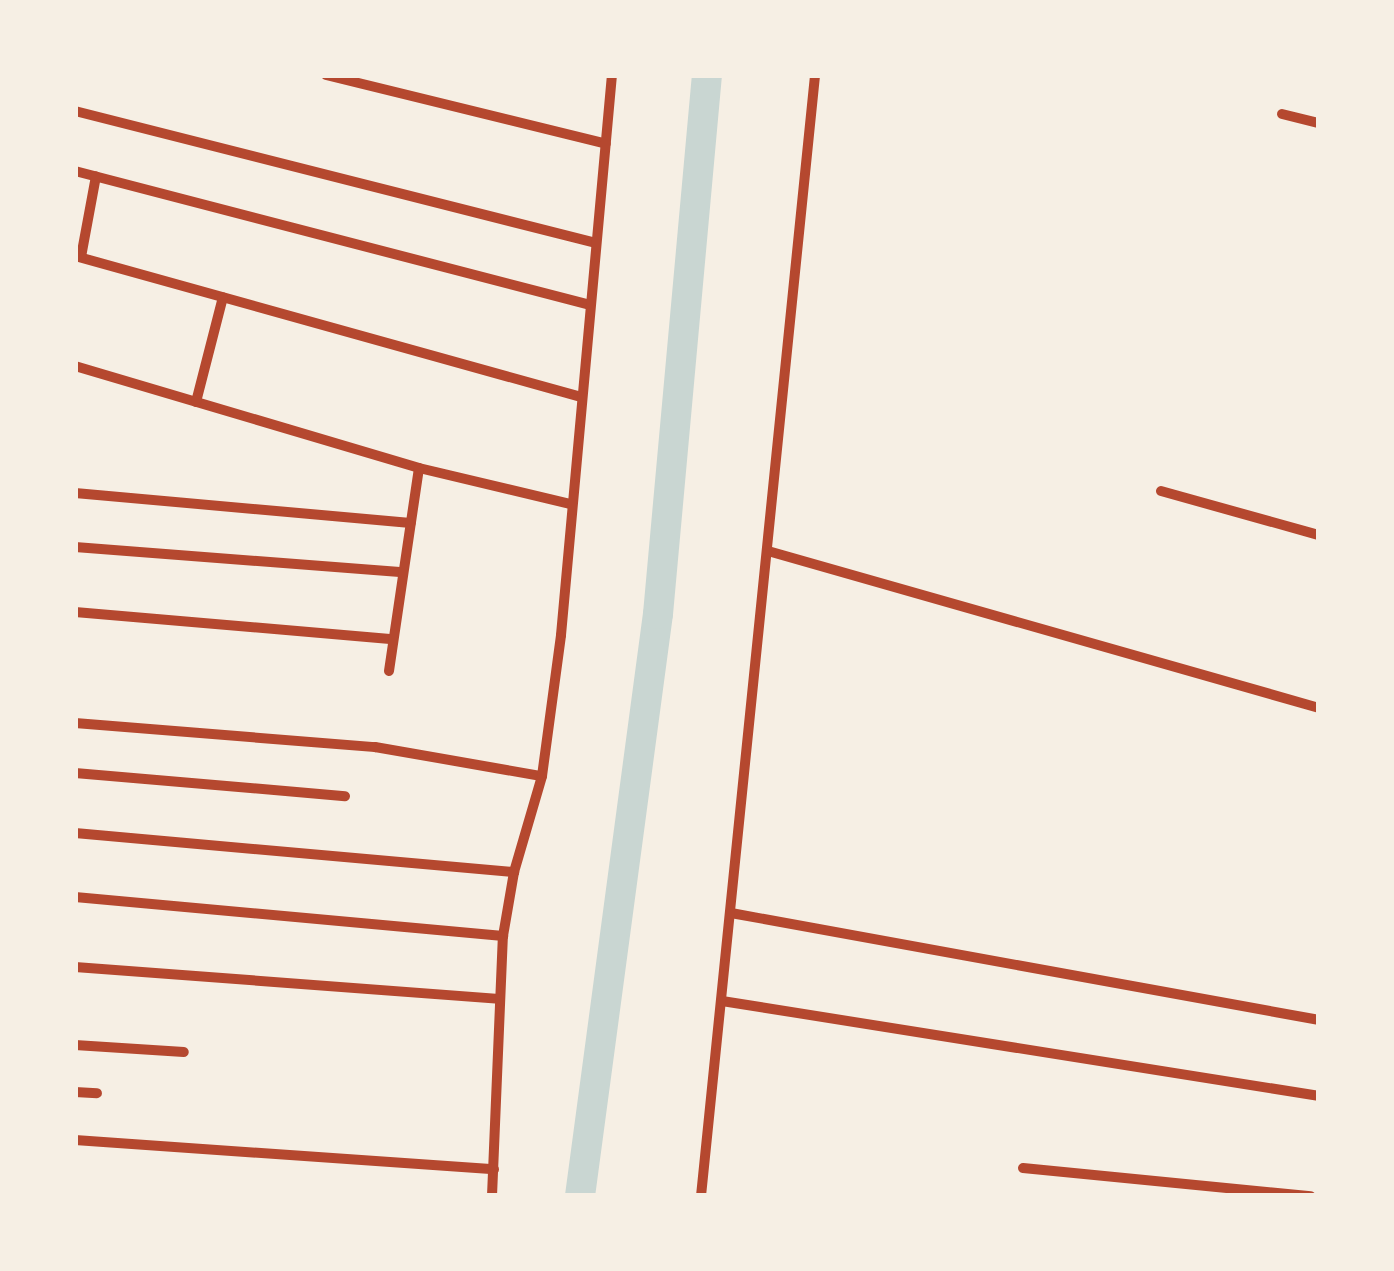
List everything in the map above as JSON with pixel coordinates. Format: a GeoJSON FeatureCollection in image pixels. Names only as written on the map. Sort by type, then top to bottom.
{"type":"FeatureCollection","features":[{"type":"Feature","properties":{"kind":"street"},"geometry":{"type":"LineString","coordinates":[[326,75],[606,144]]}},
{"type":"Feature","properties":{"kind":"street"},"geometry":{"type":"LineString","coordinates":[[492,1196],[503,936],[514,872],[542,776],[562,636],[570,504],[612,75]]}},
{"type":"Feature","properties":{"kind":"street"},"geometry":{"type":"LineString","coordinates":[[701,1196],[815,75]]}},
{"type":"Feature","properties":{"kind":"street"},"geometry":{"type":"LineString","coordinates":[[75,111],[596,243]]}},
{"type":"Feature","properties":{"kind":"street"},"geometry":{"type":"LineString","coordinates":[[1282,114],[1319,124]]}},
{"type":"Feature","properties":{"kind":"street"},"geometry":{"type":"LineString","coordinates":[[75,171],[590,305]]}},
{"type":"Feature","properties":{"kind":"street"},"geometry":{"type":"LineString","coordinates":[[96,176],[78,256],[580,397]]}},
{"type":"Feature","properties":{"kind":"street"},"geometry":{"type":"LineString","coordinates":[[196,402],[223,297]]}},
{"type":"Feature","properties":{"kind":"street"},"geometry":{"type":"LineString","coordinates":[[75,366],[419,468],[570,504]]}},
{"type":"Feature","properties":{"kind":"street"},"geometry":{"type":"LineString","coordinates":[[389,671],[419,468]]}},
{"type":"Feature","properties":{"kind":"street"},"geometry":{"type":"LineString","coordinates":[[1161,490],[1319,535]]}},
{"type":"Feature","properties":{"kind":"street"},"geometry":{"type":"LineString","coordinates":[[75,493],[411,523]]}},
{"type":"Feature","properties":{"kind":"street"},"geometry":{"type":"LineString","coordinates":[[75,547],[404,572]]}},
{"type":"Feature","properties":{"kind":"street"},"geometry":{"type":"LineString","coordinates":[[768,552],[1319,708]]}},
{"type":"Feature","properties":{"kind":"street"},"geometry":{"type":"LineString","coordinates":[[75,612],[393,639]]}},
{"type":"Feature","properties":{"kind":"street"},"geometry":{"type":"LineString","coordinates":[[75,723],[375,747],[542,776]]}},
{"type":"Feature","properties":{"kind":"street"},"geometry":{"type":"LineString","coordinates":[[75,772],[344,796]]}},
{"type":"Feature","properties":{"kind":"street"},"geometry":{"type":"LineString","coordinates":[[75,833],[514,872]]}},
{"type":"Feature","properties":{"kind":"street"},"geometry":{"type":"LineString","coordinates":[[75,897],[503,936]]}},
{"type":"Feature","properties":{"kind":"street"},"geometry":{"type":"LineString","coordinates":[[731,914],[1319,1020]]}},
{"type":"Feature","properties":{"kind":"street"},"geometry":{"type":"LineString","coordinates":[[75,967],[499,999]]}},
{"type":"Feature","properties":{"kind":"street"},"geometry":{"type":"LineString","coordinates":[[722,1000],[1319,1096]]}},
{"type":"Feature","properties":{"kind":"street"},"geometry":{"type":"LineString","coordinates":[[75,1045],[184,1052]]}},
{"type":"Feature","properties":{"kind":"street"},"geometry":{"type":"LineString","coordinates":[[75,1092],[97,1093]]}},
{"type":"Feature","properties":{"kind":"street"},"geometry":{"type":"LineString","coordinates":[[75,1140],[494,1169]]}},
{"type":"Feature","properties":{"kind":"street"},"geometry":{"type":"LineString","coordinates":[[1023,1168],[1312,1196]]}},
{"type":"Feature","properties":{"kind":"waterway"},"geometry":{"type":"LineString","coordinates":[[580,1196],[658,614],[707,75]]}}]}
